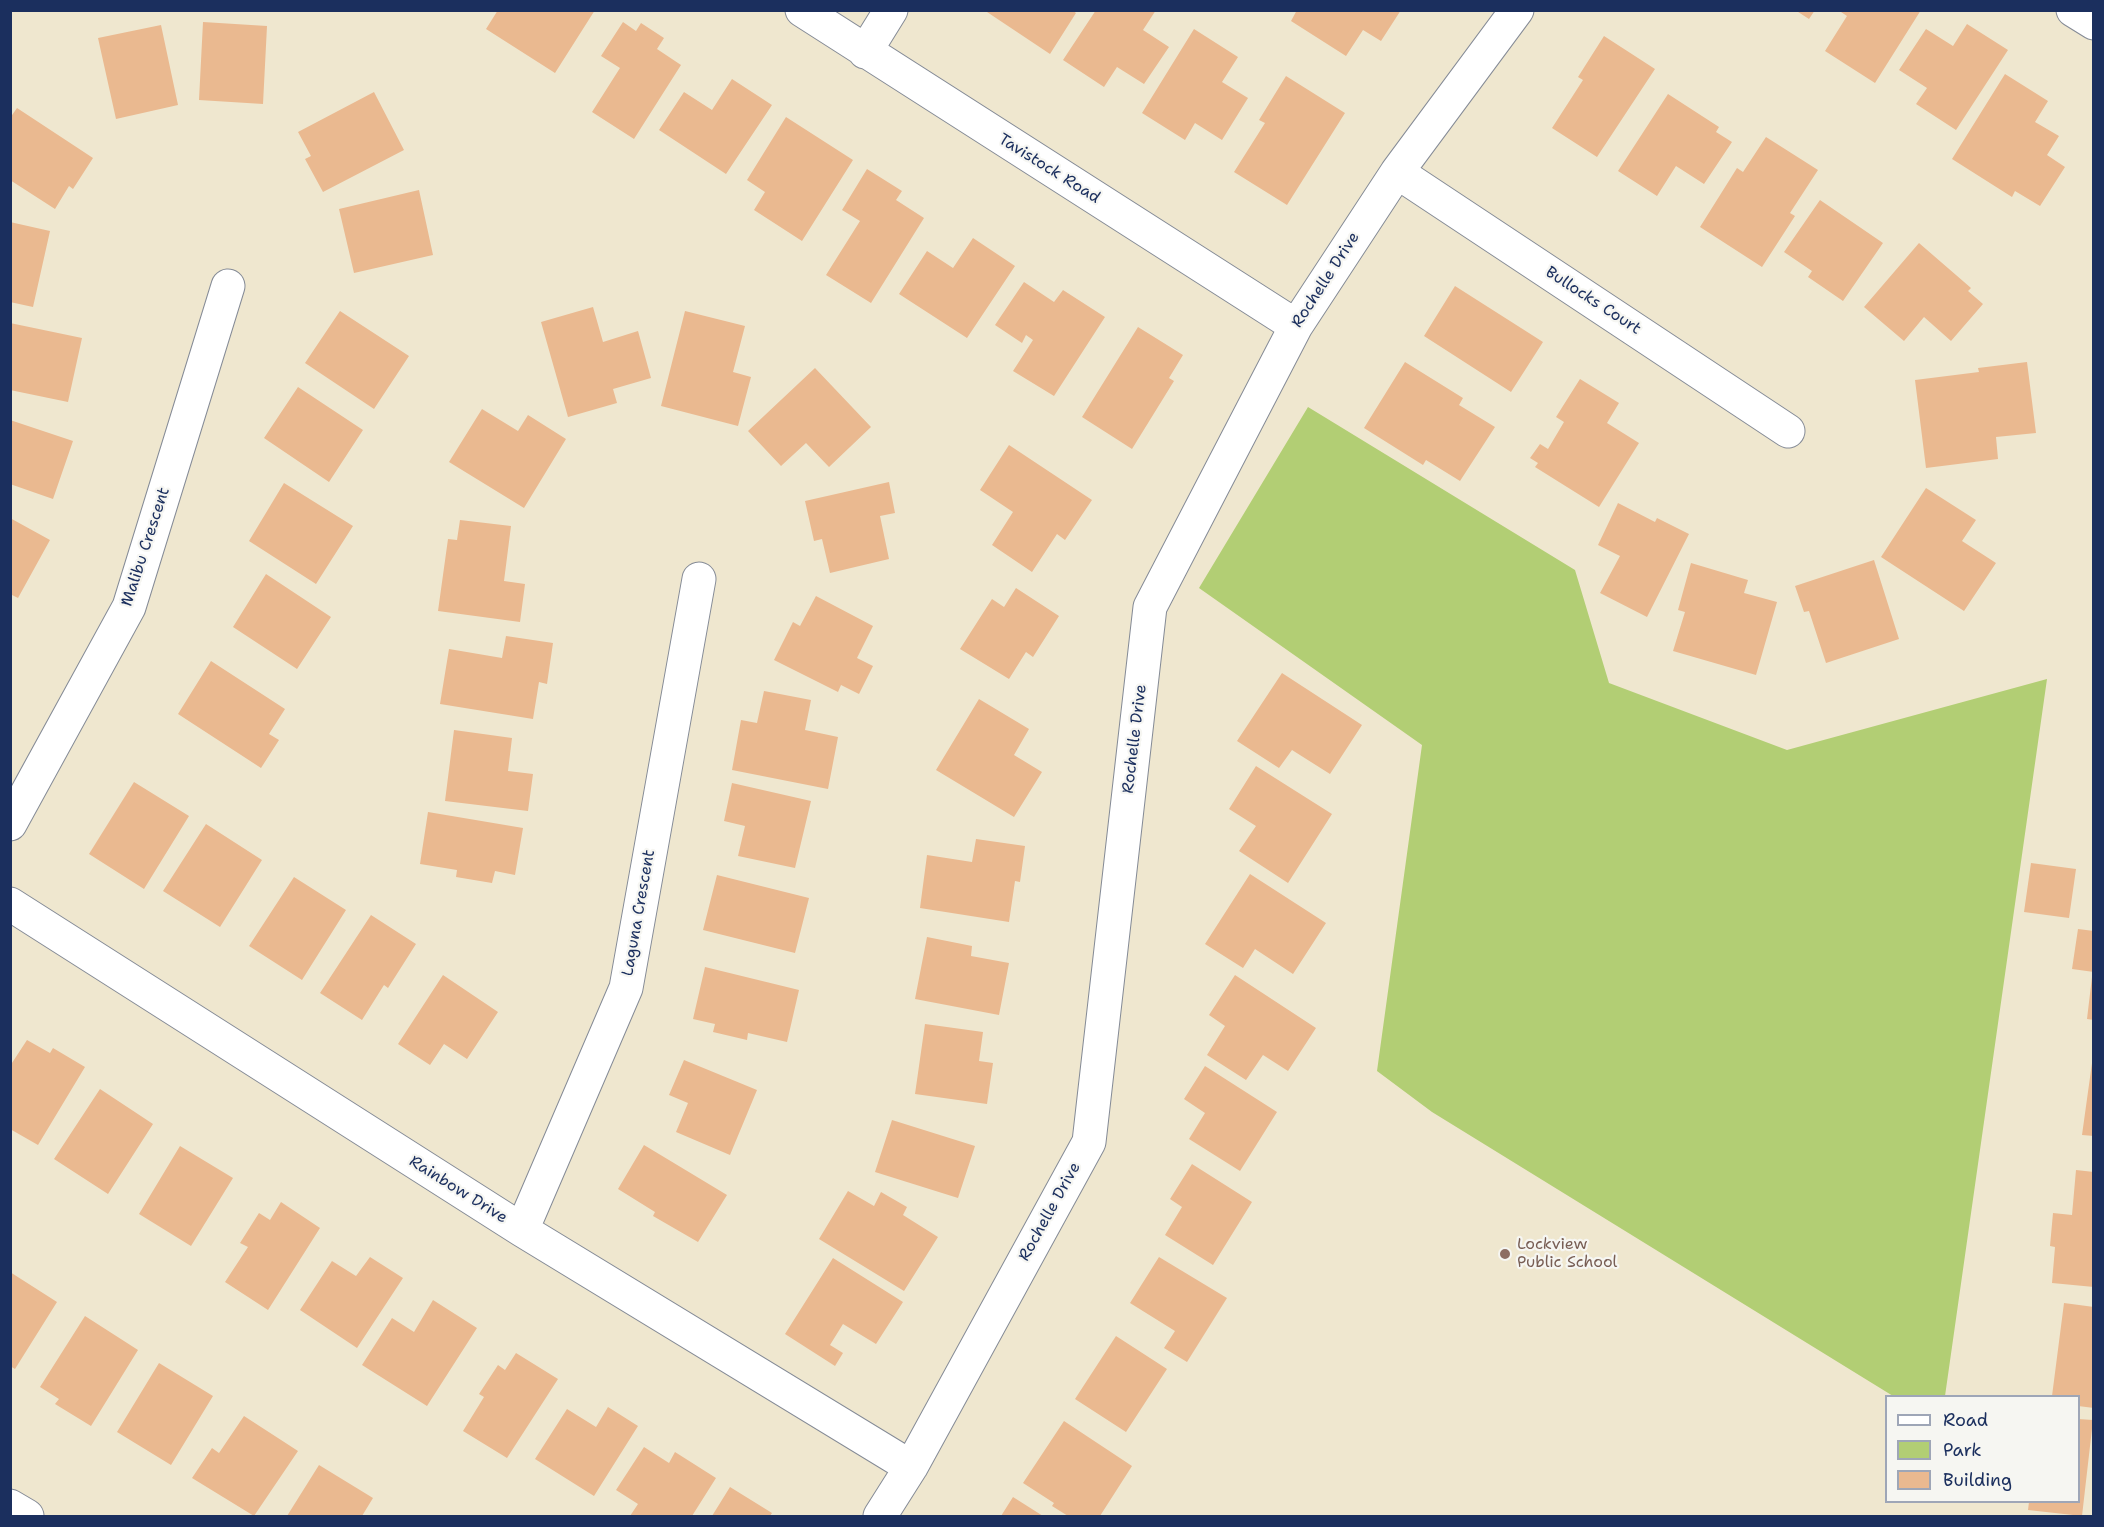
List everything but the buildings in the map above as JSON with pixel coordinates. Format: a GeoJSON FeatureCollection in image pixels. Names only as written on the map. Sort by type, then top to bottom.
{"type":"FeatureCollection","features":[{"type":"Feature","properties":{"kind":"street","name":"Tavistock Road"},"geometry":{"type":"LineString","coordinates":[[802,10],[1296,326]]}},
{"type":"Feature","properties":{"kind":"street"},"geometry":{"type":"LineString","coordinates":[[865,52],[891,10]]}},
{"type":"Feature","properties":{"kind":"street","name":"Rochelle Drive"},"geometry":{"type":"LineString","coordinates":[[880,1516],[911,1467],[1089,1142],[1150,607],[1296,326],[1397,172],[1517,10]]}},
{"type":"Feature","properties":{"kind":"street"},"geometry":{"type":"LineString","coordinates":[[2073,10],[2094,23]]}},
{"type":"Feature","properties":{"kind":"street","name":"Bullocks Court"},"geometry":{"type":"LineString","coordinates":[[1397,172],[1788,431]]}},
{"type":"Feature","properties":{"kind":"street","name":"Malibu Crescent"},"geometry":{"type":"LineString","coordinates":[[10,824],[129,607],[228,286]]}},
{"type":"Feature","properties":{"kind":"street","name":"Laguna Crescent"},"geometry":{"type":"LineString","coordinates":[[522,1230],[626,988],[699,579]]}},
{"type":"Feature","properties":{"kind":"street","name":"Rainbow Drive"},"geometry":{"type":"LineString","coordinates":[[10,904],[522,1230],[911,1467]]}},
{"type":"Feature","properties":{"kind":"street"},"geometry":{"type":"LineString","coordinates":[[10,1506],[27,1516]]}},
{"type":"Feature","properties":{"kind":"green space"},"geometry":{"type":"Polygon","coordinates":[[[1308,407],[1575,570],[1609,683],[1787,750],[2047,679],[1945,1395],[1891,1395],[1432,1112],[1377,1071],[1422,745],[1199,588],[1308,407]]]}},
{"type":"Feature","properties":{"kind":"place","name":"Lockview Public School"},"geometry":{"type":"Point","coordinates":[1505,1254]}}]}
